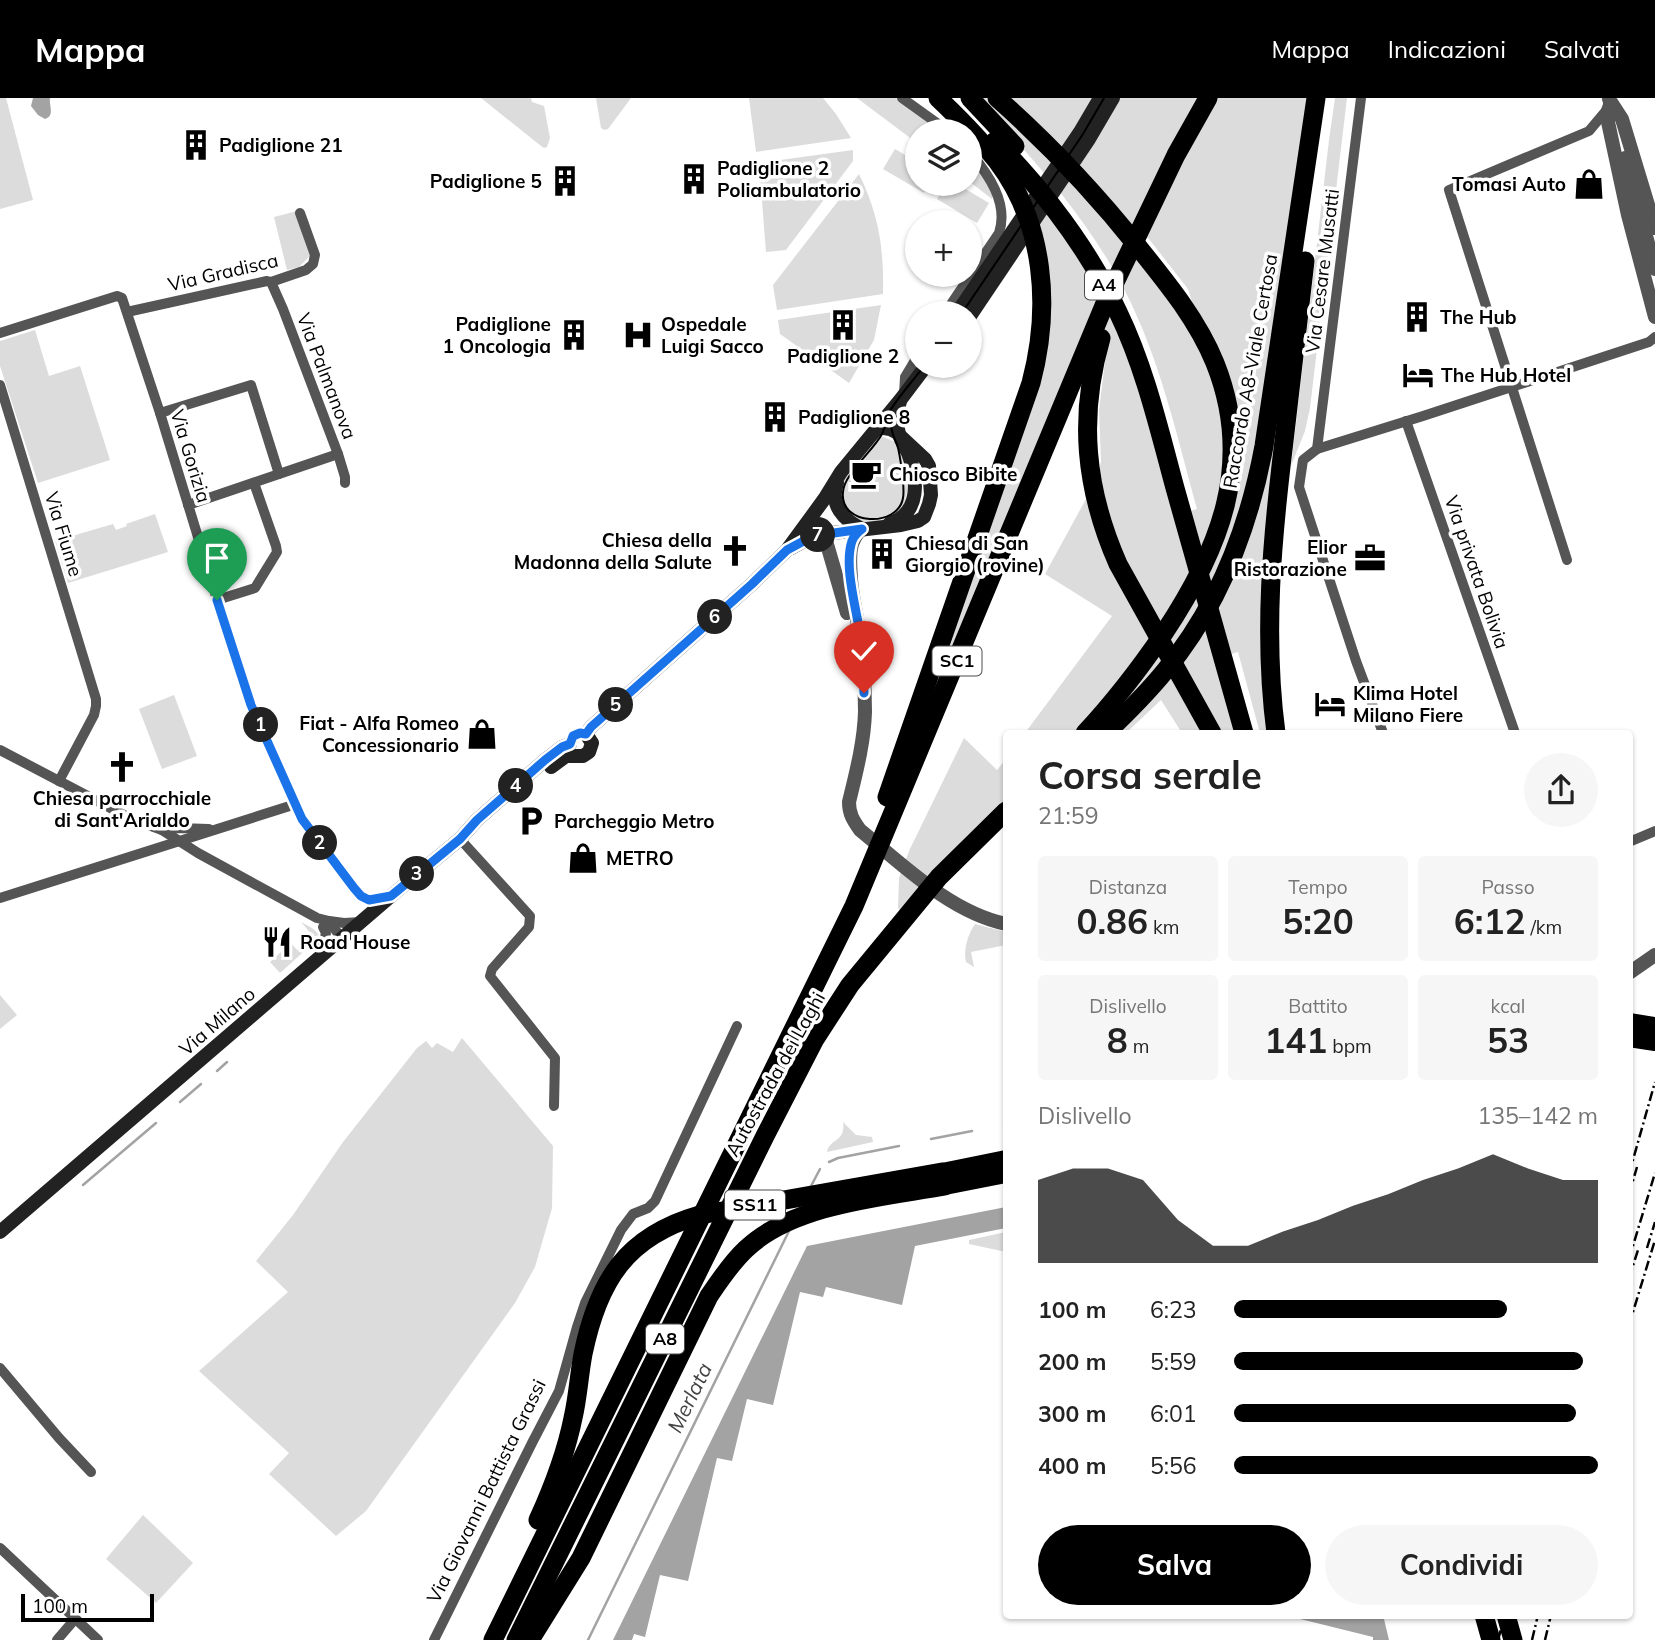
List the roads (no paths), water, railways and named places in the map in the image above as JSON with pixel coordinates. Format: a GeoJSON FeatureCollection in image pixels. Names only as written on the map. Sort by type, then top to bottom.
{"type":"FeatureCollection","features":[{"type":"Feature","properties":{"kind":"highway"},"geometry":{"type":"LineString","coordinates":[[819,978],[836,923],[881,814],[1005,460],[1031,383],[1041,336],[1042,296],[1039,264],[1034,238],[1022,205],[998,162],[961,119],[938,98]]}},
{"type":"Feature","properties":{"kind":"highway","name":"A4"},"geometry":{"type":"LineString","coordinates":[[953,98],[1035,185],[1077,240],[1100,276],[1119,312],[1138,359],[1187,511]]}},
{"type":"Feature","properties":{"kind":"highway","name":"A4"},"geometry":{"type":"LineString","coordinates":[[970,98],[1028,161],[1098,252],[1140,337],[1155,375],[1187,511],[1227,655],[1243,730]]}},
{"type":"Feature","properties":{"kind":"highway"},"geometry":{"type":"LineString","coordinates":[[997,98],[1046,143],[1092,192],[1182,303],[1215,364],[1230,421],[1233,458],[1230,484],[1222,521],[1211,551],[1181,607],[1147,658],[1088,730]]}},
{"type":"Feature","properties":{"kind":"highway","name":"SC1"},"geometry":{"type":"LineString","coordinates":[[819,978],[877,854],[1106,301],[1177,155],[1208,98]]}},
{"type":"Feature","properties":{"kind":"highway","name":"Raccordo A8-Viale Certosa"},"geometry":{"type":"LineString","coordinates":[[1109,730],[1167,669],[1189,638],[1220,585],[1246,518],[1259,469],[1269,411],[1316,98]]}},
{"type":"Feature","properties":{"kind":"highway"},"geometry":{"type":"LineString","coordinates":[[1276,730],[1268,636],[1272,550],[1325,98]]}},
{"type":"Feature","properties":{"kind":"highway"},"geometry":{"type":"LineString","coordinates":[[1142,226],[1094,366],[1088,409],[1089,466],[1097,506],[1118,564],[1210,730]]}},
{"type":"Feature","properties":{"kind":"highway","name":"A4"},"geometry":{"type":"LineString","coordinates":[[1227,655],[1254,730]]}},
{"type":"Feature","properties":{"kind":"highway"},"geometry":{"type":"LineString","coordinates":[[906,918],[939,877],[1003,814]]}},
{"type":"Feature","properties":{"kind":"highway"},"geometry":{"type":"LineString","coordinates":[[906,918],[1003,828]]}},
{"type":"Feature","properties":{"kind":"highway","name":"Autostrada dei Laghi"},"geometry":{"type":"LineString","coordinates":[[516,1640],[765,1136],[816,1039],[850,985],[906,918]]}},
{"type":"Feature","properties":{"kind":"highway","name":"Autostrada dei Laghi"},"geometry":{"type":"LineString","coordinates":[[493,1640],[819,978]]}},
{"type":"Feature","properties":{"kind":"highway"},"geometry":{"type":"LineString","coordinates":[[1633,1024],[1653,1034]]}},
{"type":"Feature","properties":{"kind":"highway"},"geometry":{"type":"LineString","coordinates":[[1633,1037],[1653,1034]]}},
{"type":"Feature","properties":{"kind":"highway","name":"SS11"},"geometry":{"type":"LineString","coordinates":[[530,1640],[580,1558],[709,1296],[736,1259],[756,1240],[798,1218],[944,1179],[1003,1160]]}},
{"type":"Feature","properties":{"kind":"highway","name":"SS11"},"geometry":{"type":"LineString","coordinates":[[479,1640],[536,1525],[558,1472],[573,1418],[588,1335],[600,1297],[611,1276],[631,1252],[655,1233],[677,1222],[710,1213],[944,1179],[1003,1174]]}},
{"type":"Feature","properties":{"kind":"highway"},"geometry":{"type":"LineString","coordinates":[[1485,1619],[1491,1640]]}},
{"type":"Feature","properties":{"kind":"highway"},"geometry":{"type":"LineString","coordinates":[[1507,1619],[1513,1640]]}},
{"type":"Feature","properties":{"kind":"main road"},"geometry":{"type":"LineString","coordinates":[[965,301],[1080,132],[1100,98]]}},
{"type":"Feature","properties":{"kind":"main road"},"geometry":{"type":"LineString","coordinates":[[980,301],[1089,139],[1113,98]]}},
{"type":"Feature","properties":{"kind":"main road"},"geometry":{"type":"LineString","coordinates":[[824,534],[820,507],[825,498],[841,472],[917,378]]}},
{"type":"Feature","properties":{"kind":"main road"},"geometry":{"type":"LineString","coordinates":[[787,550],[813,536],[878,527],[906,514],[913,502],[914,484],[911,464],[899,435],[898,414],[902,397]]}},
{"type":"Feature","properties":{"kind":"main road"},"geometry":{"type":"LineString","coordinates":[[878,427],[891,429],[899,435]]}},
{"type":"Feature","properties":{"kind":"main road"},"geometry":{"type":"LineString","coordinates":[[841,472],[835,489],[837,507],[844,518],[862,529]]}},
{"type":"Feature","properties":{"kind":"main road"},"geometry":{"type":"LineString","coordinates":[[787,550],[825,498]]}},
{"type":"Feature","properties":{"kind":"main road","name":"Via Milano"},"geometry":{"type":"LineString","coordinates":[[0,1232],[460,839],[477,830],[561,759],[570,755],[573,749],[583,756],[591,749],[591,740],[586,734],[591,727],[787,550]]}},
{"type":"Feature","properties":{"kind":"street"},"geometry":{"type":"LineString","coordinates":[[902,98],[931,119]]}},
{"type":"Feature","properties":{"kind":"street","name":"Via Cesare Musatti"},"geometry":{"type":"LineString","coordinates":[[1317,449],[1361,98]]}},
{"type":"Feature","properties":{"kind":"street"},"geometry":{"type":"LineString","coordinates":[[1567,560],[1449,190],[1589,131],[1605,112],[1609,100]]}},
{"type":"Feature","properties":{"kind":"street"},"geometry":{"type":"LineString","coordinates":[[1609,100],[1608,122],[1628,215],[1655,317]]}},
{"type":"Feature","properties":{"kind":"street"},"geometry":{"type":"LineString","coordinates":[[1609,100],[1622,119],[1655,228]]}},
{"type":"Feature","properties":{"kind":"street"},"geometry":{"type":"LineString","coordinates":[[1609,100],[1655,268]]}},
{"type":"Feature","properties":{"kind":"street"},"geometry":{"type":"LineString","coordinates":[[1589,131],[1606,135],[1613,145]]}},
{"type":"Feature","properties":{"kind":"street"},"geometry":{"type":"LineString","coordinates":[[953,301],[999,233],[1003,215],[982,168]]}},
{"type":"Feature","properties":{"kind":"street","name":"Via Gradisca"},"geometry":{"type":"LineString","coordinates":[[127,312],[271,282],[306,270],[313,264],[315,255],[300,213]]}},
{"type":"Feature","properties":{"kind":"street","name":"Via Palmanova"},"geometry":{"type":"LineString","coordinates":[[271,282],[338,454],[345,484]]}},
{"type":"Feature","properties":{"kind":"street","name":"Via Gorizia"},"geometry":{"type":"LineString","coordinates":[[0,332],[117,296],[122,298],[251,705],[302,819],[361,896],[369,900],[391,896]]}},
{"type":"Feature","properties":{"kind":"street"},"geometry":{"type":"LineString","coordinates":[[1382,730],[1356,661],[1299,487],[1303,460],[1317,449],[1649,342],[1655,337]]}},
{"type":"Feature","properties":{"kind":"street"},"geometry":{"type":"LineString","coordinates":[[902,397],[905,377]]}},
{"type":"Feature","properties":{"kind":"street","name":"Via Fiume"},"geometry":{"type":"LineString","coordinates":[[0,385],[95,692],[94,715],[59,781]]}},
{"type":"Feature","properties":{"kind":"street"},"geometry":{"type":"LineString","coordinates":[[160,413],[251,385],[279,474]]}},
{"type":"Feature","properties":{"kind":"street","name":"Via privata Bolivia"},"geometry":{"type":"LineString","coordinates":[[1406,421],[1514,730]]}},
{"type":"Feature","properties":{"kind":"street"},"geometry":{"type":"LineString","coordinates":[[188,505],[338,454]]}},
{"type":"Feature","properties":{"kind":"street"},"geometry":{"type":"LineString","coordinates":[[217,600],[255,588],[277,552],[254,483]]}},
{"type":"Feature","properties":{"kind":"street"},"geometry":{"type":"LineString","coordinates":[[836,573],[845,569],[852,541],[862,529]]}},
{"type":"Feature","properties":{"kind":"street"},"geometry":{"type":"LineString","coordinates":[[824,534],[849,619],[859,736],[858,764]]}},
{"type":"Feature","properties":{"kind":"street"},"geometry":{"type":"LineString","coordinates":[[850,552],[864,693],[863,736],[849,802],[852,820],[860,830],[950,900],[986,918],[1003,923]]}},
{"type":"Feature","properties":{"kind":"street"},"geometry":{"type":"LineString","coordinates":[[0,750],[140,822],[163,837],[180,842]]}},
{"type":"Feature","properties":{"kind":"street"},"geometry":{"type":"LineString","coordinates":[[0,898],[296,804]]}},
{"type":"Feature","properties":{"kind":"street"},"geometry":{"type":"LineString","coordinates":[[140,822],[162,830],[323,922],[342,939]]}},
{"type":"Feature","properties":{"kind":"street"},"geometry":{"type":"LineString","coordinates":[[162,830],[215,829]]}},
{"type":"Feature","properties":{"kind":"street"},"geometry":{"type":"LineString","coordinates":[[1633,840],[1655,831]]}},
{"type":"Feature","properties":{"kind":"street"},"geometry":{"type":"LineString","coordinates":[[460,839],[530,916],[529,927],[492,970],[490,976],[555,1058],[554,1106]]}},
{"type":"Feature","properties":{"kind":"street"},"geometry":{"type":"LineString","coordinates":[[323,922],[362,922]]}},
{"type":"Feature","properties":{"kind":"street"},"geometry":{"type":"LineString","coordinates":[[320,958],[326,933],[323,922]]}},
{"type":"Feature","properties":{"kind":"street"},"geometry":{"type":"LineString","coordinates":[[1633,971],[1655,955]]}},
{"type":"Feature","properties":{"kind":"street","name":"Via Giovanni Battista Grassi"},"geometry":{"type":"LineString","coordinates":[[434,1640],[559,1391],[577,1326],[621,1230],[630,1217],[655,1202],[737,1026]]}},
{"type":"Feature","properties":{"kind":"street"},"geometry":{"type":"LineString","coordinates":[[0,1368],[91,1472]]}},
{"type":"Feature","properties":{"kind":"street"},"geometry":{"type":"LineString","coordinates":[[3,1556],[98,1640]]}},
{"type":"Feature","properties":{"kind":"street"},"geometry":{"type":"LineString","coordinates":[[57,1640],[75,1619]]}},
{"type":"Feature","properties":{"kind":"waterway"},"geometry":{"type":"LineString","coordinates":[[217,1071],[227,1062]]}},
{"type":"Feature","properties":{"kind":"waterway"},"geometry":{"type":"LineString","coordinates":[[180,1102],[201,1084]]}},
{"type":"Feature","properties":{"kind":"waterway"},"geometry":{"type":"LineString","coordinates":[[83,1185],[156,1123]]}},
{"type":"Feature","properties":{"kind":"waterway","name":"Merlata"},"geometry":{"type":"LineString","coordinates":[[931,1139],[972,1131]]}},
{"type":"Feature","properties":{"kind":"waterway","name":"Merlata"},"geometry":{"type":"LineString","coordinates":[[829,1162],[899,1146]]}},
{"type":"Feature","properties":{"kind":"waterway","name":"Merlata"},"geometry":{"type":"LineString","coordinates":[[810,1188],[820,1169]]}},
{"type":"Feature","properties":{"kind":"waterway","name":"Merlata"},"geometry":{"type":"LineString","coordinates":[[588,1640],[789,1231]]}},
{"type":"Feature","properties":{"kind":"tram line"},"geometry":{"type":"LineString","coordinates":[[970,301],[1083,134],[1104,98]]}},
{"type":"Feature","properties":{"kind":"tram line"},"geometry":{"type":"LineString","coordinates":[[891,424],[901,463],[903,498],[899,508],[891,514],[881,518],[859,517],[850,512],[844,503],[845,485],[853,470],[882,434],[887,416],[915,378]]}},
{"type":"Feature","properties":{"kind":"railway"},"geometry":{"type":"LineString","coordinates":[[1633,1160],[1655,1082]]}},
{"type":"Feature","properties":{"kind":"railway"},"geometry":{"type":"LineString","coordinates":[[1633,1180],[1637,1167]]}},
{"type":"Feature","properties":{"kind":"railway"},"geometry":{"type":"LineString","coordinates":[[1633,1246],[1655,1173]]}},
{"type":"Feature","properties":{"kind":"railway"},"geometry":{"type":"LineString","coordinates":[[1647,1248],[1655,1222]]}},
{"type":"Feature","properties":{"kind":"railway"},"geometry":{"type":"LineString","coordinates":[[1633,1312],[1655,1240]]}},
{"type":"Feature","properties":{"kind":"railway"},"geometry":{"type":"LineString","coordinates":[[1633,1266],[1638,1250]]}},
{"type":"Feature","properties":{"kind":"railway"},"geometry":{"type":"LineString","coordinates":[[1498,1640],[1504,1619]]}},
{"type":"Feature","properties":{"kind":"railway"},"geometry":{"type":"LineString","coordinates":[[1532,1640],[1537,1619]]}},
{"type":"Feature","properties":{"kind":"railway"},"geometry":{"type":"LineString","coordinates":[[1545,1640],[1550,1619]]}},
{"type":"Feature","properties":{"kind":"place","name":"Padiglione 21"},"geometry":{"type":"Point","coordinates":[196,145]}},
{"type":"Feature","properties":{"kind":"place","name":"Padiglione 2 Poliambulatorio"},"geometry":{"type":"Point","coordinates":[694,179]}},
{"type":"Feature","properties":{"kind":"place","name":"Padiglione 5"},"geometry":{"type":"Point","coordinates":[565,181]}},
{"type":"Feature","properties":{"kind":"place","name":"Tomasi Auto"},"geometry":{"type":"Point","coordinates":[1589,184]}},
{"type":"Feature","properties":{"kind":"place","name":"The Hub"},"geometry":{"type":"Point","coordinates":[1417,317]}},
{"type":"Feature","properties":{"kind":"place","name":"Padiglione 2"},"geometry":{"type":"Point","coordinates":[843,325]}},
{"type":"Feature","properties":{"kind":"place","name":"Padiglione 1 Oncologia"},"geometry":{"type":"Point","coordinates":[574,335]}},
{"type":"Feature","properties":{"kind":"place","name":"Ospedale Luigi Sacco"},"geometry":{"type":"Point","coordinates":[638,335]}},
{"type":"Feature","properties":{"kind":"place","name":"The Hub Hotel"},"geometry":{"type":"Point","coordinates":[1418,375]}},
{"type":"Feature","properties":{"kind":"place","name":"Padiglione 8"},"geometry":{"type":"Point","coordinates":[775,417]}},
{"type":"Feature","properties":{"kind":"place","name":"Chiosco Bibite"},"geometry":{"type":"Point","coordinates":[866,474]}},
{"type":"Feature","properties":{"kind":"place","name":"Chiesa della Madonna della Salute"},"geometry":{"type":"Point","coordinates":[735,551]}},
{"type":"Feature","properties":{"kind":"place","name":"Chiesa di San Giorgio (rovine)"},"geometry":{"type":"Point","coordinates":[882,554]}},
{"type":"Feature","properties":{"kind":"place","name":"Elior Ristorazione"},"geometry":{"type":"Point","coordinates":[1370,558]}},
{"type":"Feature","properties":{"kind":"place","name":"Klima Hotel Milano Fiere"},"geometry":{"type":"Point","coordinates":[1330,704]}},
{"type":"Feature","properties":{"kind":"place","name":"Fiat - Alfa Romeo Concessionario"},"geometry":{"type":"Point","coordinates":[482,734]}},
{"type":"Feature","properties":{"kind":"place","name":"Chiesa parrocchiale di Sant'Arialdo"},"geometry":{"type":"Point","coordinates":[122,767]}},
{"type":"Feature","properties":{"kind":"place","name":"Parcheggio Metro"},"geometry":{"type":"Point","coordinates":[531,821]}},
{"type":"Feature","properties":{"kind":"place","name":"METRO"},"geometry":{"type":"Point","coordinates":[583,858]}},
{"type":"Feature","properties":{"kind":"place","name":"Road House"},"geometry":{"type":"Point","coordinates":[277,942]}}]}
